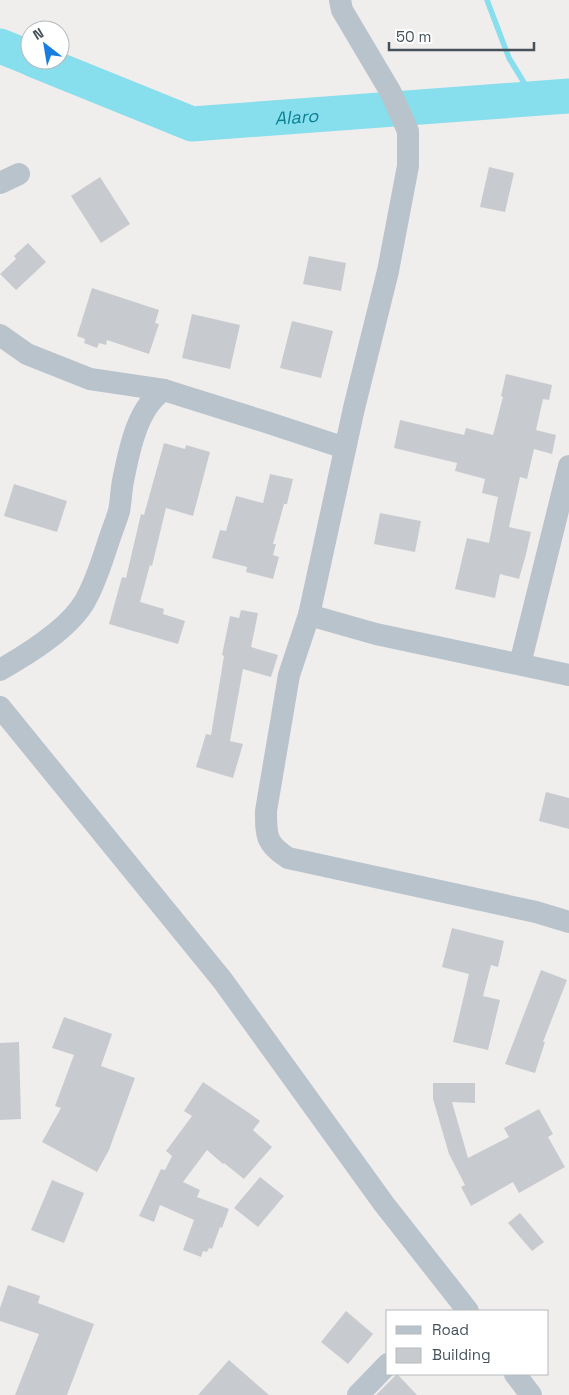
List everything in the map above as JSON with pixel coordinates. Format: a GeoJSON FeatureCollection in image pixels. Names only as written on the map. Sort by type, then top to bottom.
{"type":"FeatureCollection","features":[{"type":"Feature","properties":{"kind":"street"},"geometry":{"type":"LineString","coordinates":[[340,0],[342,10],[390,91],[408,131],[408,166],[388,271],[345,448],[309,615],[289,675],[266,811],[266,833],[270,843],[277,851],[288,858],[536,912],[569,922]]}},
{"type":"Feature","properties":{"kind":"street"},"geometry":{"type":"LineString","coordinates":[[0,335],[27,354],[90,379],[164,390],[345,448]]}},
{"type":"Feature","properties":{"kind":"street"},"geometry":{"type":"LineString","coordinates":[[0,670],[28,654],[58,631],[74,617],[85,601],[100,566],[119,511],[123,480],[133,437],[148,404],[164,390]]}},
{"type":"Feature","properties":{"kind":"street"},"geometry":{"type":"LineString","coordinates":[[520,664],[569,466]]}},
{"type":"Feature","properties":{"kind":"street"},"geometry":{"type":"LineString","coordinates":[[309,615],[376,634],[569,675]]}},
{"type":"Feature","properties":{"kind":"street"},"geometry":{"type":"LineString","coordinates":[[0,707],[223,981],[459,1308]]}},
{"type":"Feature","properties":{"kind":"street"},"geometry":{"type":"LineString","coordinates":[[358,1395],[386,1366]]}},
{"type":"Feature","properties":{"kind":"street"},"geometry":{"type":"LineString","coordinates":[[516,1375],[531,1395]]}},
{"type":"Feature","properties":{"kind":"building"},"geometry":{"type":"Polygon","coordinates":[[[489,167],[514,173],[505,212],[480,207],[489,167]]]}},
{"type":"Feature","properties":{"kind":"building"},"geometry":{"type":"Polygon","coordinates":[[[100,177],[130,224],[101,243],[71,196],[100,177]]]}},
{"type":"Feature","properties":{"kind":"building"},"geometry":{"type":"Polygon","coordinates":[[[28,243],[46,262],[16,290],[0,274],[16,259],[14,256],[28,243]]]}},
{"type":"Feature","properties":{"kind":"building"},"geometry":{"type":"Polygon","coordinates":[[[309,256],[346,263],[341,291],[303,284],[309,256]]]}},
{"type":"Feature","properties":{"kind":"building"},"geometry":{"type":"Polygon","coordinates":[[[92,288],[159,310],[155,323],[159,324],[149,354],[107,340],[106,345],[99,343],[97,348],[84,343],[85,339],[77,336],[92,288]]]}},
{"type":"Feature","properties":{"kind":"building"},"geometry":{"type":"Polygon","coordinates":[[[192,314],[240,325],[230,369],[182,358],[192,314]]]}},
{"type":"Feature","properties":{"kind":"building"},"geometry":{"type":"Polygon","coordinates":[[[292,321],[333,331],[321,378],[280,368],[292,321]]]}},
{"type":"Feature","properties":{"kind":"building"},"geometry":{"type":"Polygon","coordinates":[[[506,374],[552,385],[549,400],[543,399],[536,430],[556,435],[552,454],[534,449],[527,479],[520,477],[509,527],[531,532],[519,579],[500,574],[495,598],[455,589],[467,538],[489,543],[498,497],[482,493],[485,479],[455,471],[457,463],[394,448],[400,420],[464,435],[466,428],[493,435],[503,397],[501,396],[506,374]]]}},
{"type":"Feature","properties":{"kind":"building"},"geometry":{"type":"Polygon","coordinates":[[[164,443],[185,449],[186,445],[210,452],[193,516],[166,508],[152,566],[150,565],[140,602],[164,609],[163,614],[185,621],[178,644],[109,624],[122,577],[126,578],[141,514],[144,515],[164,443]]]}},
{"type":"Feature","properties":{"kind":"building"},"geometry":{"type":"Polygon","coordinates":[[[270,474],[293,479],[287,504],[284,504],[273,544],[276,544],[273,555],[279,557],[273,579],[246,572],[247,567],[212,558],[220,530],[226,531],[236,496],[263,503],[270,474]]]}},
{"type":"Feature","properties":{"kind":"building"},"geometry":{"type":"Polygon","coordinates":[[[14,484],[67,501],[57,532],[4,516],[14,484]]]}},
{"type":"Feature","properties":{"kind":"building"},"geometry":{"type":"Polygon","coordinates":[[[380,513],[421,521],[415,552],[374,544],[380,513]]]}},
{"type":"Feature","properties":{"kind":"building"},"geometry":{"type":"Polygon","coordinates":[[[241,610],[258,613],[251,647],[278,655],[271,677],[243,669],[230,741],[243,744],[233,778],[196,767],[206,734],[211,735],[224,656],[222,655],[230,616],[239,618],[241,610]]]}},
{"type":"Feature","properties":{"kind":"building"},"geometry":{"type":"Polygon","coordinates":[[[546,792],[569,798],[569,829],[539,821],[546,792]]]}},
{"type":"Feature","properties":{"kind":"building"},"geometry":{"type":"Polygon","coordinates":[[[452,928],[504,941],[498,967],[491,965],[483,996],[500,1000],[488,1050],[453,1042],[469,974],[442,967],[452,928]]]}},
{"type":"Feature","properties":{"kind":"building"},"geometry":{"type":"Polygon","coordinates":[[[541,970],[567,980],[543,1042],[545,1042],[535,1073],[505,1064],[541,970]]]}},
{"type":"Feature","properties":{"kind":"building"},"geometry":{"type":"Polygon","coordinates":[[[64,1017],[112,1034],[101,1066],[135,1078],[109,1150],[97,1172],[42,1142],[61,1108],[55,1106],[74,1055],[52,1048],[64,1017]]]}},
{"type":"Feature","properties":{"kind":"building"},"geometry":{"type":"Polygon","coordinates":[[[19,1042],[21,1119],[0,1120],[0,1043],[19,1042]]]}},
{"type":"Feature","properties":{"kind":"building"},"geometry":{"type":"Polygon","coordinates":[[[203,1082],[260,1121],[253,1130],[272,1147],[244,1179],[207,1150],[183,1182],[200,1190],[197,1197],[229,1209],[212,1249],[209,1248],[207,1252],[203,1251],[201,1257],[183,1250],[194,1220],[160,1205],[154,1222],[139,1216],[161,1169],[165,1170],[172,1156],[166,1151],[192,1116],[184,1111],[203,1082]]]}},
{"type":"Feature","properties":{"kind":"building"},"geometry":{"type":"Polygon","coordinates":[[[433,1083],[475,1083],[475,1103],[452,1102],[468,1158],[509,1137],[504,1128],[539,1109],[553,1134],[548,1137],[565,1167],[519,1193],[513,1182],[471,1206],[461,1187],[465,1185],[449,1154],[433,1099],[433,1083]]]}},
{"type":"Feature","properties":{"kind":"building"},"geometry":{"type":"Polygon","coordinates":[[[260,1177],[284,1196],[258,1227],[234,1208],[260,1177]]]}},
{"type":"Feature","properties":{"kind":"building"},"geometry":{"type":"Polygon","coordinates":[[[52,1180],[84,1193],[64,1243],[31,1230],[52,1180]]]}},
{"type":"Feature","properties":{"kind":"building"},"geometry":{"type":"Polygon","coordinates":[[[520,1213],[544,1242],[532,1251],[508,1223],[520,1213]]]}},
{"type":"Feature","properties":{"kind":"building"},"geometry":{"type":"Polygon","coordinates":[[[8,1285],[40,1296],[38,1303],[94,1324],[67,1395],[15,1395],[39,1334],[0,1321],[0,1308],[8,1285]]]}},
{"type":"Feature","properties":{"kind":"building"},"geometry":{"type":"Polygon","coordinates":[[[346,1311],[373,1334],[348,1364],[321,1342],[346,1311]]]}},
{"type":"Feature","properties":{"kind":"building"},"geometry":{"type":"Polygon","coordinates":[[[229,1360],[269,1395],[198,1395],[229,1360]]]}},
{"type":"Feature","properties":{"kind":"building"},"geometry":{"type":"Polygon","coordinates":[[[398,1375],[417,1395],[376,1395],[398,1375]]]}},
{"type":"Feature","properties":{"kind":"waterway"},"geometry":{"type":"LineString","coordinates":[[487,0],[509,58],[534,99]]}},
{"type":"Feature","properties":{"kind":"waterway","name":"Alaro"},"geometry":{"type":"LineString","coordinates":[[0,46],[20,54]]}},
{"type":"Feature","properties":{"kind":"waterway","name":"Alaro"},"geometry":{"type":"LineString","coordinates":[[59,70],[192,124],[569,96]]}}]}
